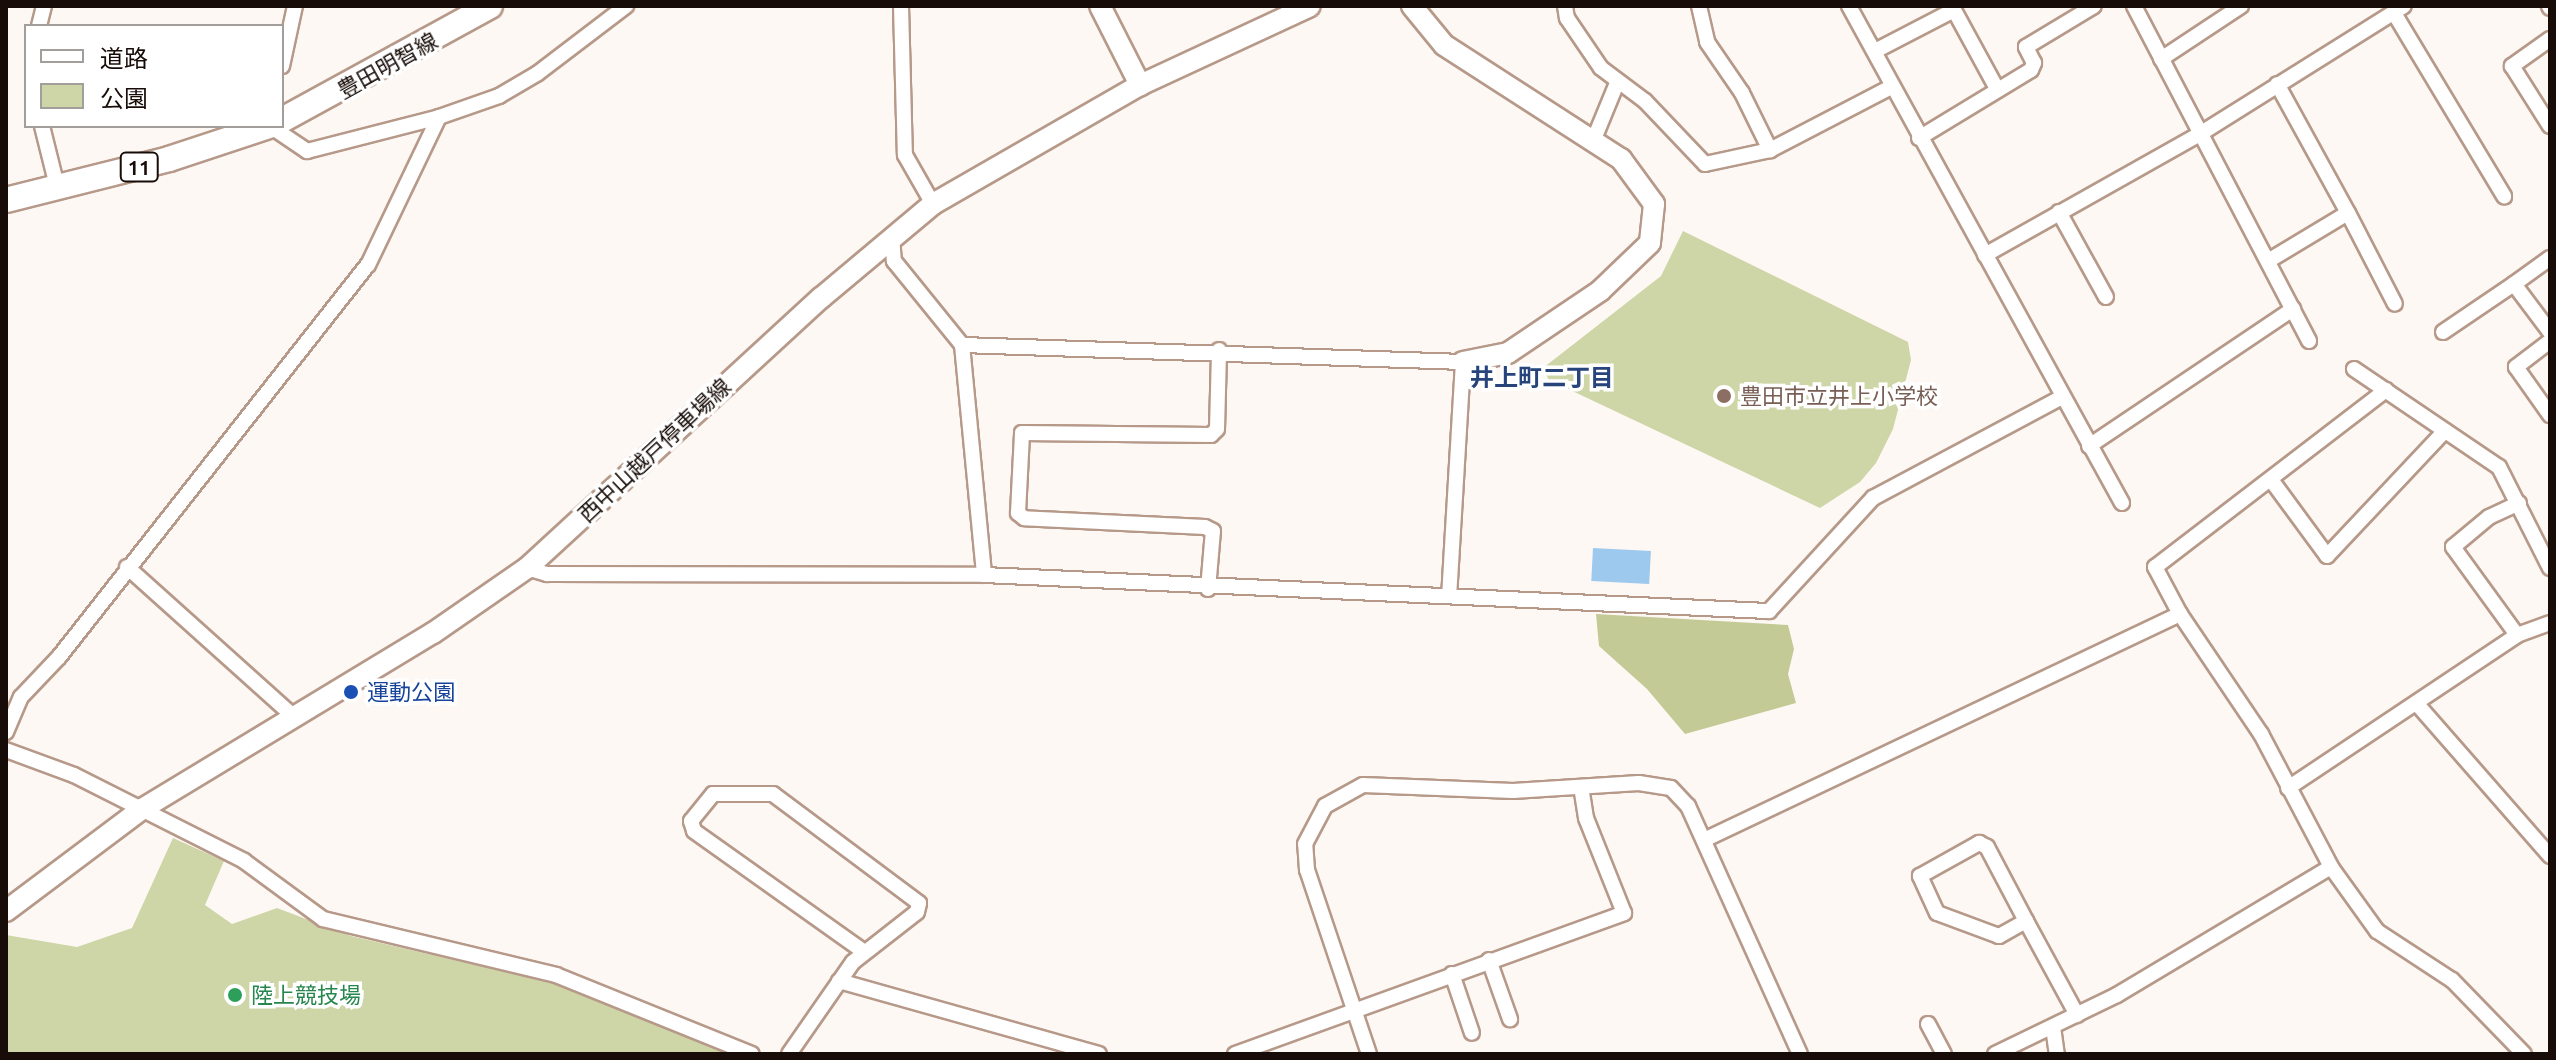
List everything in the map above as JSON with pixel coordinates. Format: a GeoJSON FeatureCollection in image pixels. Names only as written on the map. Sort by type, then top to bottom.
{"type":"FeatureCollection","features":[{"type":"Feature","properties":{"kind":"main road","name":"豊田明智線"},"geometry":{"type":"LineString","coordinates":[[284,119],[490,6]]}},
{"type":"Feature","properties":{"kind":"main road"},"geometry":{"type":"LineString","coordinates":[[1100,6],[1140,85]]}},
{"type":"Feature","properties":{"kind":"main road","name":"西中山越戸停車場線"},"geometry":{"type":"LineString","coordinates":[[10,902],[142,809],[294,717],[527,568],[891,234],[933,204],[1140,85],[1310,6]]}},
{"type":"Feature","properties":{"kind":"main road"},"geometry":{"type":"LineString","coordinates":[[1412,6],[1444,45],[1594,139],[1646,187],[1654,204],[1650,243],[1600,291],[1508,353],[1463,362]]}},
{"type":"Feature","properties":{"kind":"main road","name":"11"},"geometry":{"type":"LineString","coordinates":[[6,200],[169,159],[263,128]]}},
{"type":"Feature","properties":{"kind":"street"},"geometry":{"type":"LineString","coordinates":[[284,57],[295,6]]}},
{"type":"Feature","properties":{"kind":"street"},"geometry":{"type":"LineString","coordinates":[[272,128],[307,151],[439,117],[499,96],[538,73],[626,6]]}},
{"type":"Feature","properties":{"kind":"street"},"geometry":{"type":"LineString","coordinates":[[901,6],[905,155],[933,204]]}},
{"type":"Feature","properties":{"kind":"street"},"geometry":{"type":"LineString","coordinates":[[1565,6],[1567,18],[1617,83],[1645,101],[1705,164],[1770,150],[1891,87]]}},
{"type":"Feature","properties":{"kind":"street"},"geometry":{"type":"LineString","coordinates":[[1699,6],[1707,42],[1742,93],[1770,150]]}},
{"type":"Feature","properties":{"kind":"street"},"geometry":{"type":"LineString","coordinates":[[1849,6],[2122,503]]}},
{"type":"Feature","properties":{"kind":"street"},"geometry":{"type":"LineString","coordinates":[[1919,138],[2031,70],[2034,63],[2026,47],[2094,6]]}},
{"type":"Feature","properties":{"kind":"street"},"geometry":{"type":"LineString","coordinates":[[2134,6],[2203,132],[2309,341]]}},
{"type":"Feature","properties":{"kind":"street"},"geometry":{"type":"LineString","coordinates":[[2161,59],[2241,6]]}},
{"type":"Feature","properties":{"kind":"street"},"geometry":{"type":"LineString","coordinates":[[1985,255],[2203,132],[2399,9],[2504,196]]}},
{"type":"Feature","properties":{"kind":"street"},"geometry":{"type":"LineString","coordinates":[[1875,51],[1954,10],[1997,89]]}},
{"type":"Feature","properties":{"kind":"street"},"geometry":{"type":"LineString","coordinates":[[2550,39],[2512,66],[2550,126]]}},
{"type":"Feature","properties":{"kind":"street"},"geometry":{"type":"LineString","coordinates":[[1594,139],[1617,83]]}},
{"type":"Feature","properties":{"kind":"street"},"geometry":{"type":"LineString","coordinates":[[2277,84],[2395,304]]}},
{"type":"Feature","properties":{"kind":"street"},"geometry":{"type":"LineString","coordinates":[[6,732],[21,697],[368,265],[439,117]]}},
{"type":"Feature","properties":{"kind":"street"},"geometry":{"type":"LineString","coordinates":[[42,128],[57,186]]}},
{"type":"Feature","properties":{"kind":"street"},"geometry":{"type":"LineString","coordinates":[[2059,212],[2106,297]]}},
{"type":"Feature","properties":{"kind":"street"},"geometry":{"type":"LineString","coordinates":[[2268,261],[2348,213]]}},
{"type":"Feature","properties":{"kind":"street"},"geometry":{"type":"LineString","coordinates":[[891,234],[894,261],[962,345],[984,575]]}},
{"type":"Feature","properties":{"kind":"street"},"geometry":{"type":"LineString","coordinates":[[2443,332],[2550,258]]}},
{"type":"Feature","properties":{"kind":"street"},"geometry":{"type":"LineString","coordinates":[[2514,284],[2550,332]]}},
{"type":"Feature","properties":{"kind":"street"},"geometry":{"type":"LineString","coordinates":[[2089,446],[2293,309]]}},
{"type":"Feature","properties":{"kind":"street"},"geometry":{"type":"LineString","coordinates":[[2550,341],[2516,367],[2550,415]]}},
{"type":"Feature","properties":{"kind":"street"},"geometry":{"type":"LineString","coordinates":[[962,345],[1219,350],[1463,362],[1449,596]]}},
{"type":"Feature","properties":{"kind":"street"},"geometry":{"type":"LineString","coordinates":[[1208,589],[1213,531],[1205,527],[1024,518],[1018,513],[1021,449],[1026,430],[1211,435],[1217,429],[1219,350]]}},
{"type":"Feature","properties":{"kind":"street"},"geometry":{"type":"LineString","coordinates":[[2354,369],[2499,467],[2550,568]]}},
{"type":"Feature","properties":{"kind":"street"},"geometry":{"type":"LineString","coordinates":[[2386,390],[2272,481],[2155,567],[2180,614],[2261,734],[2331,867],[2384,939],[2452,980],[2524,1054]]}},
{"type":"Feature","properties":{"kind":"street"},"geometry":{"type":"LineString","coordinates":[[527,568],[547,574],[984,575],[1208,589],[1449,596],[1769,611],[1873,498],[2062,397]]}},
{"type":"Feature","properties":{"kind":"street"},"geometry":{"type":"LineString","coordinates":[[2272,481],[2327,556],[2445,431]]}},
{"type":"Feature","properties":{"kind":"street"},"geometry":{"type":"LineString","coordinates":[[2517,635],[2453,547],[2489,517],[2519,503]]}},
{"type":"Feature","properties":{"kind":"street"},"geometry":{"type":"LineString","coordinates":[[127,567],[294,717]]}},
{"type":"Feature","properties":{"kind":"street"},"geometry":{"type":"LineString","coordinates":[[1706,839],[2180,614]]}},
{"type":"Feature","properties":{"kind":"street"},"geometry":{"type":"LineString","coordinates":[[2288,788],[2517,635],[2550,623]]}},
{"type":"Feature","properties":{"kind":"street"},"geometry":{"type":"LineString","coordinates":[[2417,704],[2550,856]]}},
{"type":"Feature","properties":{"kind":"street"},"geometry":{"type":"LineString","coordinates":[[6,750],[74,775],[244,861],[323,919],[556,975],[752,1054]]}},
{"type":"Feature","properties":{"kind":"street"},"geometry":{"type":"LineString","coordinates":[[1369,1054],[1307,870],[1305,844],[1325,806],[1363,785],[1581,788],[1639,783],[1671,788],[1681,796],[1706,839],[1800,1054]]}},
{"type":"Feature","properties":{"kind":"street"},"geometry":{"type":"LineString","coordinates":[[1235,1054],[1353,1008],[1624,913],[1586,818],[1581,788]]}},
{"type":"Feature","properties":{"kind":"street"},"geometry":{"type":"LineString","coordinates":[[789,1054],[839,981],[864,952],[917,912],[919,903],[773,794],[713,794],[691,821],[694,831],[864,952]]}},
{"type":"Feature","properties":{"kind":"street"},"geometry":{"type":"LineString","coordinates":[[2026,921],[1999,936],[1937,913],[1923,870],[1979,843],[1987,847],[2077,1015]]}},
{"type":"Feature","properties":{"kind":"street"},"geometry":{"type":"LineString","coordinates":[[1995,1054],[2077,1015],[2331,867]]}},
{"type":"Feature","properties":{"kind":"street"},"geometry":{"type":"LineString","coordinates":[[1489,960],[1510,1019]]}},
{"type":"Feature","properties":{"kind":"street"},"geometry":{"type":"LineString","coordinates":[[1452,974],[1472,1033]]}},
{"type":"Feature","properties":{"kind":"street"},"geometry":{"type":"LineString","coordinates":[[839,981],[1099,1054]]}},
{"type":"Feature","properties":{"kind":"street"},"geometry":{"type":"LineString","coordinates":[[1928,1024],[1944,1054]]}},
{"type":"Feature","properties":{"kind":"street"},"geometry":{"type":"LineString","coordinates":[[2053,1027],[2057,1054]]}},
{"type":"Feature","properties":{"kind":"green space"},"geometry":{"type":"Polygon","coordinates":[[[1683,231],[1908,342],[1911,360],[1893,429],[1876,463],[1860,482],[1820,508],[1549,380],[1543,368],[1661,276],[1683,231]]]}},
{"type":"Feature","properties":{"kind":"green space"},"geometry":{"type":"Polygon","coordinates":[[[1596,614],[1788,625],[1794,649],[1788,674],[1796,703],[1685,734],[1647,689],[1599,646],[1596,614]]]}},
{"type":"Feature","properties":{"kind":"green space"},"geometry":{"type":"Polygon","coordinates":[[[173,838],[224,861],[205,905],[232,924],[277,908],[351,936],[553,983],[739,1054],[6,1054],[6,935],[77,947],[132,928],[173,838]]]}},
{"type":"Feature","properties":{"kind":"water"},"geometry":{"type":"Polygon","coordinates":[[[1593,548],[1651,551],[1649,584],[1591,581],[1593,548]]]}},
{"type":"Feature","properties":{"kind":"place","name":"豊田市立井上小学校"},"geometry":{"type":"Point","coordinates":[1724,396]}},
{"type":"Feature","properties":{"kind":"place","name":"運動公園"},"geometry":{"type":"Point","coordinates":[351,692]}},
{"type":"Feature","properties":{"kind":"place","name":"陸上競技場"},"geometry":{"type":"Point","coordinates":[235,995]}},
{"type":"Feature","properties":{"kind":"district","name":"井上町二丁目"},"geometry":{"type":"Point","coordinates":[1542,378]}}]}
